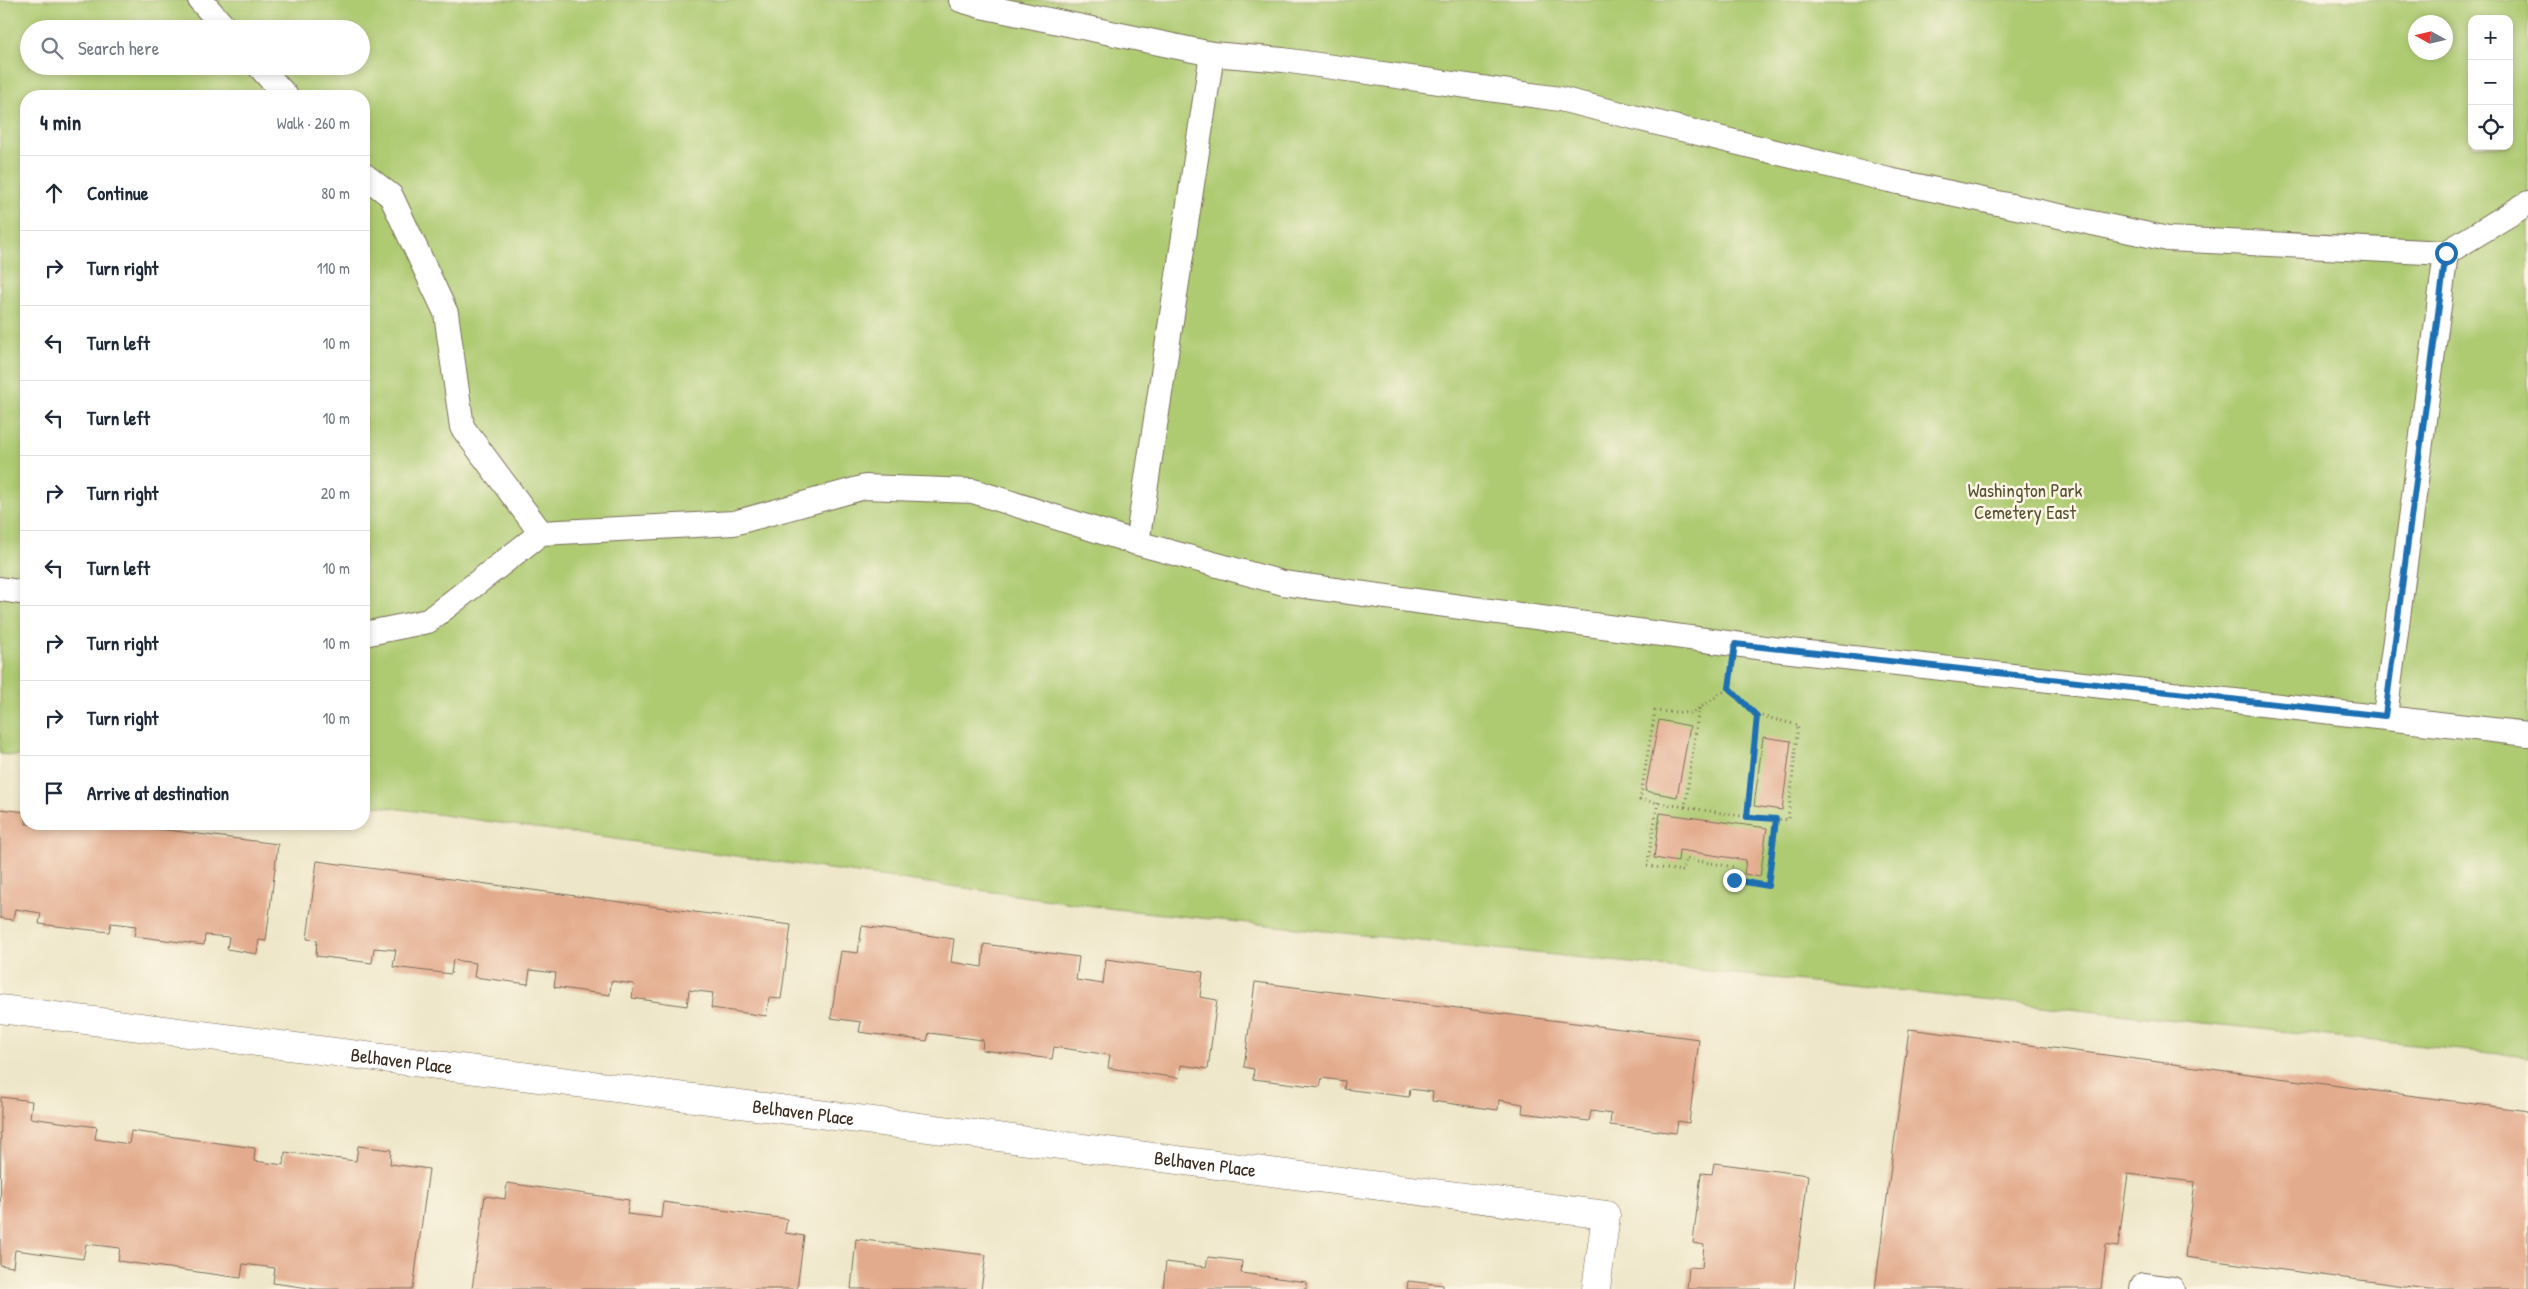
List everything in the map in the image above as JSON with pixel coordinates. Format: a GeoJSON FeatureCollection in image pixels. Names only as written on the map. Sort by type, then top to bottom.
{"type":"FeatureCollection","features":[{"type":"Feature","properties":{"kind":"street","name":"Belhaven Place"},"geometry":{"type":"LineString","coordinates":[[0,1009],[1606,1215],[1596,1289]]}},
{"type":"Feature","properties":{"kind":"lane"},"geometry":{"type":"LineString","coordinates":[[200,0],[218,20]]}},
{"type":"Feature","properties":{"kind":"lane"},"geometry":{"type":"LineString","coordinates":[[961,0],[981,6],[1212,54],[1283,60],[1560,99],[1889,180],[2168,240],[2446,253],[2528,202]]}},
{"type":"Feature","properties":{"kind":"lane"},"geometry":{"type":"LineString","coordinates":[[1137,543],[1212,54]]}},
{"type":"Feature","properties":{"kind":"lane"},"geometry":{"type":"LineString","coordinates":[[267,75],[281,90]]}},
{"type":"Feature","properties":{"kind":"lane"},"geometry":{"type":"LineString","coordinates":[[370,180],[390,196],[446,313],[462,427],[541,533]]}},
{"type":"Feature","properties":{"kind":"lane"},"geometry":{"type":"LineString","coordinates":[[2385,716],[2446,253]]}},
{"type":"Feature","properties":{"kind":"lane"},"geometry":{"type":"LineString","coordinates":[[370,633],[428,621],[541,533],[734,524],[865,487],[974,491],[1137,543],[1283,584],[1735,644],[2385,716],[2528,734]]}},
{"type":"Feature","properties":{"kind":"lane"},"geometry":{"type":"LineString","coordinates":[[0,589],[20,592]]}},
{"type":"Feature","properties":{"kind":"lane"},"geometry":{"type":"LineString","coordinates":[[2142,1289],[2143,1285],[2172,1289]]}},
{"type":"Feature","properties":{"kind":"path"},"geometry":{"type":"LineString","coordinates":[[1729,688],[1757,716],[1798,726],[1788,820],[1747,817],[1640,800],[1655,711],[1692,713],[1729,688],[1735,644]]}},
{"type":"Feature","properties":{"kind":"path"},"geometry":{"type":"LineString","coordinates":[[1685,807],[1699,708]]}},
{"type":"Feature","properties":{"kind":"path"},"geometry":{"type":"LineString","coordinates":[[1747,817],[1757,716]]}},
{"type":"Feature","properties":{"kind":"path"},"geometry":{"type":"LineString","coordinates":[[1658,802],[1647,866],[1683,871],[1686,859],[1734,866],[1734,880],[1768,886],[1776,819]]}},
{"type":"Feature","properties":{"kind":"green space","name":"Washington Park Cemetery East"},"geometry":{"type":"Polygon","coordinates":[[[0,0],[2528,0],[2528,1057],[1115,909],[370,805],[370,90],[20,90],[20,756],[0,754],[0,0]]]}},
{"type":"Feature","properties":{"kind":"building"},"geometry":{"type":"Polygon","coordinates":[[[1659,720],[1690,726],[1677,797],[1645,791],[1659,720]]]}},
{"type":"Feature","properties":{"kind":"building"},"geometry":{"type":"Polygon","coordinates":[[[1763,737],[1791,741],[1782,810],[1754,806],[1763,737]]]}},
{"type":"Feature","properties":{"kind":"building"},"geometry":{"type":"Polygon","coordinates":[[[0,809],[20,811],[20,830],[167,830],[278,844],[266,941],[259,940],[257,954],[227,949],[229,937],[205,935],[204,945],[134,936],[136,926],[111,923],[109,932],[39,924],[41,913],[15,909],[13,920],[0,918],[0,809]]]}},
{"type":"Feature","properties":{"kind":"building"},"geometry":{"type":"Polygon","coordinates":[[[1660,813],[1767,828],[1760,877],[1744,874],[1746,860],[1679,850],[1678,862],[1654,858],[1660,813]]]}},
{"type":"Feature","properties":{"kind":"building"},"geometry":{"type":"Polygon","coordinates":[[[317,861],[791,925],[781,999],[769,998],[766,1016],[711,1008],[713,993],[689,990],[687,1006],[632,998],[634,984],[611,981],[610,995],[554,987],[556,973],[530,970],[528,984],[474,977],[476,963],[453,960],[451,974],[393,967],[396,950],[374,948],[372,963],[316,956],[317,940],[307,939],[317,861]]]}},
{"type":"Feature","properties":{"kind":"building"},"geometry":{"type":"Polygon","coordinates":[[[862,926],[954,939],[951,962],[982,967],[984,944],[1079,957],[1076,980],[1103,984],[1106,959],[1203,972],[1200,997],[1217,1000],[1208,1069],[1181,1065],[1179,1078],[1108,1068],[1110,1055],[1054,1047],[1052,1059],[982,1050],[983,1040],[929,1033],[927,1041],[859,1032],[861,1022],[831,1018],[841,951],[858,953],[862,926]]]}},
{"type":"Feature","properties":{"kind":"building"},"geometry":{"type":"Polygon","coordinates":[[[1255,982],[1699,1039],[1689,1123],[1678,1121],[1676,1133],[1610,1125],[1611,1114],[1591,1111],[1589,1121],[1522,1113],[1523,1104],[1499,1100],[1498,1110],[1432,1101],[1433,1092],[1410,1089],[1409,1097],[1344,1089],[1345,1081],[1322,1078],[1320,1087],[1253,1079],[1254,1069],[1244,1067],[1255,982]]]}},
{"type":"Feature","properties":{"kind":"building"},"geometry":{"type":"Polygon","coordinates":[[[1909,1029],[2528,1111],[2528,1289],[2428,1289],[2185,1257],[2195,1182],[2128,1174],[2118,1247],[2106,1245],[2101,1289],[1875,1289],[1909,1029]]]}},
{"type":"Feature","properties":{"kind":"building"},"geometry":{"type":"Polygon","coordinates":[[[1,1097],[32,1101],[30,1118],[97,1127],[95,1139],[129,1144],[131,1131],[255,1148],[254,1161],[284,1165],[285,1152],[356,1161],[358,1146],[391,1150],[390,1164],[429,1169],[413,1289],[316,1289],[273,1283],[275,1268],[243,1264],[241,1278],[118,1261],[120,1248],[86,1244],[83,1259],[15,1250],[13,1267],[0,1265],[1,1097]]]}},
{"type":"Feature","properties":{"kind":"building"},"geometry":{"type":"Polygon","coordinates":[[[1714,1163],[1808,1175],[1794,1289],[1687,1289],[1689,1267],[1702,1268],[1704,1245],[1693,1243],[1701,1173],[1712,1174],[1714,1163]]]}},
{"type":"Feature","properties":{"kind":"building"},"geometry":{"type":"Polygon","coordinates":[[[507,1183],[629,1200],[627,1214],[661,1218],[663,1202],[787,1219],[785,1233],[804,1236],[797,1289],[472,1289],[485,1196],[505,1199],[507,1183]]]}},
{"type":"Feature","properties":{"kind":"building"},"geometry":{"type":"Polygon","coordinates":[[[856,1239],[986,1255],[981,1289],[851,1289],[856,1239]]]}},
{"type":"Feature","properties":{"kind":"building"},"geometry":{"type":"Polygon","coordinates":[[[1208,1257],[1242,1261],[1241,1273],[1307,1282],[1306,1289],[1163,1289],[1166,1262],[1206,1267],[1208,1257]]]}},
{"type":"Feature","properties":{"kind":"building"},"geometry":{"type":"Polygon","coordinates":[[[1408,1281],[1443,1285],[1443,1289],[1407,1289],[1408,1281]]]}},
{"type":"Feature","properties":{"kind":"route"},"geometry":{"type":"LineString","coordinates":[[1734,880],[1768,886],[1776,819],[1747,817],[1757,716],[1729,688],[1735,644],[2385,716],[2446,253]]}}]}
